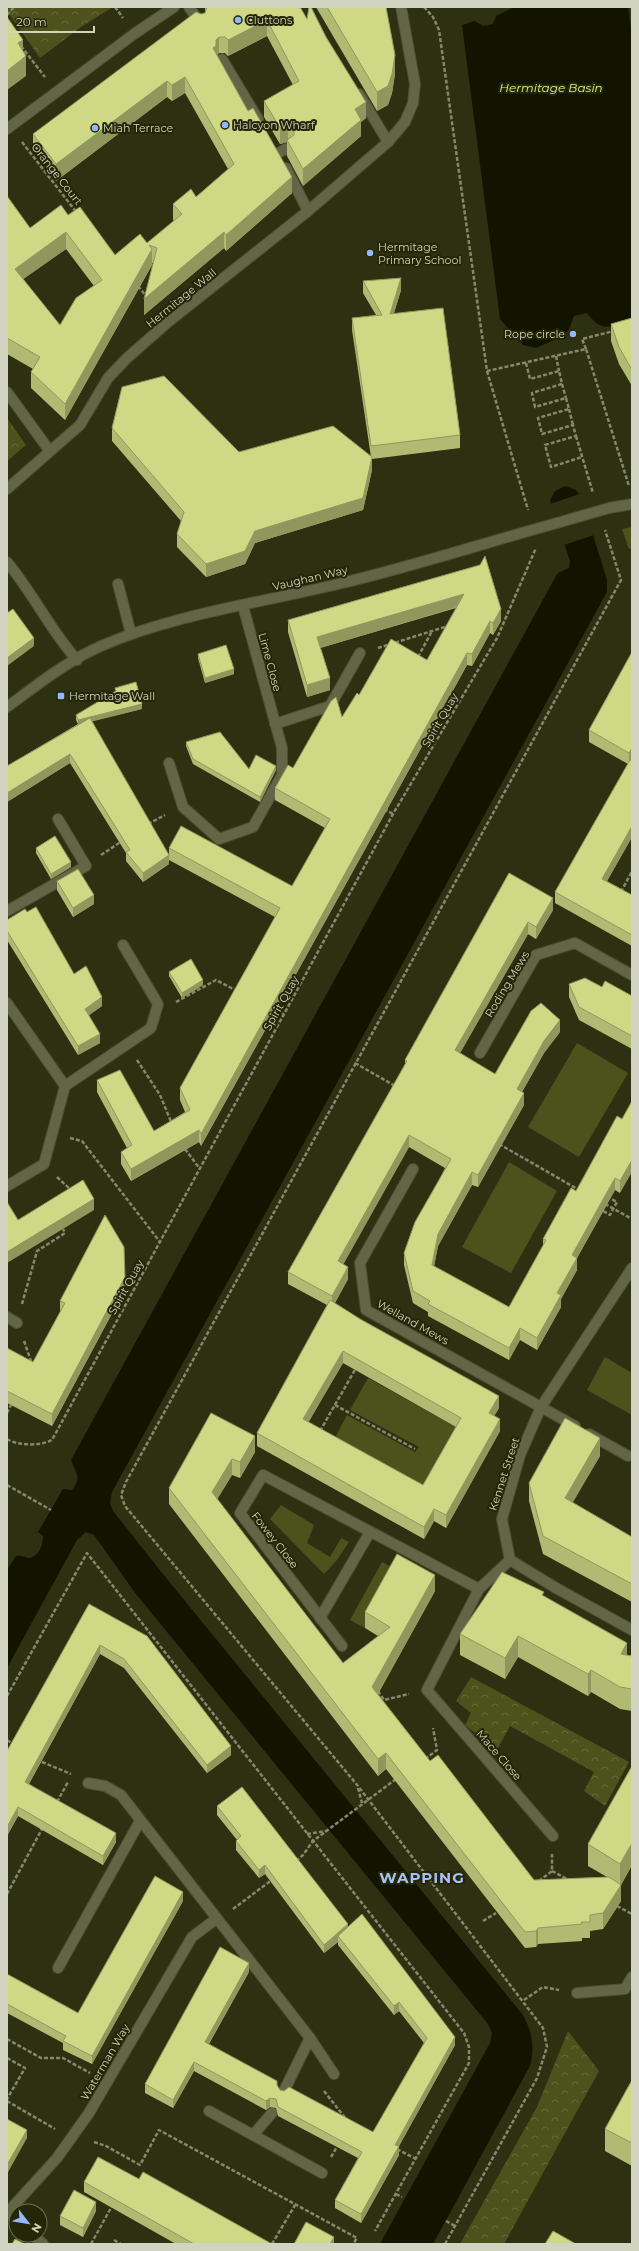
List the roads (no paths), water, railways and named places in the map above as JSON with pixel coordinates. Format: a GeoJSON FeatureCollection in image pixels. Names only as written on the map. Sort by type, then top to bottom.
{"type":"FeatureCollection","features":[{"type":"Feature","properties":{"kind":"street"},"geometry":{"type":"LineString","coordinates":[[9,128],[134,34],[174,7]]}},
{"type":"Feature","properties":{"kind":"street"},"geometry":{"type":"LineString","coordinates":[[189,7],[201,24]]}},
{"type":"Feature","properties":{"kind":"street","name":"Hermitage Wall"},"geometry":{"type":"LineString","coordinates":[[7,489],[49,450],[80,425],[108,378],[126,359],[168,322],[308,211],[388,142],[405,122],[413,104],[415,84],[401,7]]}},
{"type":"Feature","properties":{"kind":"street"},"geometry":{"type":"LineString","coordinates":[[222,59],[264,130]]}},
{"type":"Feature","properties":{"kind":"street"},"geometry":{"type":"LineString","coordinates":[[353,83],[388,142]]}},
{"type":"Feature","properties":{"kind":"street"},"geometry":{"type":"LineString","coordinates":[[271,142],[308,211]]}},
{"type":"Feature","properties":{"kind":"street"},"geometry":{"type":"LineString","coordinates":[[278,153],[288,148]]}},
{"type":"Feature","properties":{"kind":"street"},"geometry":{"type":"LineString","coordinates":[[7,392],[49,450]]}},
{"type":"Feature","properties":{"kind":"street","name":"Vaughan Way"},"geometry":{"type":"LineString","coordinates":[[7,707],[77,660],[100,647],[165,623],[340,584],[557,524],[609,508],[632,504]]}},
{"type":"Feature","properties":{"kind":"street"},"geometry":{"type":"LineString","coordinates":[[7,562],[45,614],[65,647],[77,660]]}},
{"type":"Feature","properties":{"kind":"street"},"geometry":{"type":"LineString","coordinates":[[118,584],[132,634]]}},
{"type":"Feature","properties":{"kind":"street","name":"Lime Close"},"geometry":{"type":"LineString","coordinates":[[169,762],[183,807],[219,839],[253,827],[282,775],[282,748],[274,724],[243,606]]}},
{"type":"Feature","properties":{"kind":"street"},"geometry":{"type":"LineString","coordinates":[[274,724],[330,706],[360,653]]}},
{"type":"Feature","properties":{"kind":"street"},"geometry":{"type":"LineString","coordinates":[[7,910],[86,866],[58,819]]}},
{"type":"Feature","properties":{"kind":"street","name":"Roding Mews"},"geometry":{"type":"LineString","coordinates":[[480,1053],[536,955],[575,943],[632,975]]}},
{"type":"Feature","properties":{"kind":"street"},"geometry":{"type":"LineString","coordinates":[[8,1183],[44,1164],[65,1086],[151,1028],[158,1004],[122,945]]}},
{"type":"Feature","properties":{"kind":"street"},"geometry":{"type":"LineString","coordinates":[[9,1009],[65,1086]]}},
{"type":"Feature","properties":{"kind":"street","name":"Welland Mews"},"geometry":{"type":"LineString","coordinates":[[412,1169],[360,1262],[366,1310],[541,1408]]}},
{"type":"Feature","properties":{"kind":"street","name":"Kennet Street"},"geometry":{"type":"LineString","coordinates":[[510,1560],[502,1519],[520,1455],[541,1408],[632,1268]]}},
{"type":"Feature","properties":{"kind":"street"},"geometry":{"type":"LineString","coordinates":[[7,1317],[17,1323]]}},
{"type":"Feature","properties":{"kind":"street"},"geometry":{"type":"LineString","coordinates":[[541,1408],[628,1456]]}},
{"type":"Feature","properties":{"kind":"street","name":"Fowey Close"},"geometry":{"type":"LineString","coordinates":[[342,1646],[240,1513],[262,1475],[479,1589]]}},
{"type":"Feature","properties":{"kind":"street"},"geometry":{"type":"LineString","coordinates":[[320,1618],[370,1532]]}},
{"type":"Feature","properties":{"kind":"street"},"geometry":{"type":"LineString","coordinates":[[479,1589],[510,1560],[556,1588],[632,1630]]}},
{"type":"Feature","properties":{"kind":"street","name":"Mace Close"},"geometry":{"type":"LineString","coordinates":[[479,1589],[427,1690],[553,1836]]}},
{"type":"Feature","properties":{"kind":"street"},"geometry":{"type":"LineString","coordinates":[[88,1783],[105,1786],[121,1795],[310,2038],[334,2074]]}},
{"type":"Feature","properties":{"kind":"street"},"geometry":{"type":"LineString","coordinates":[[58,1968],[140,1820]]}},
{"type":"Feature","properties":{"kind":"street","name":"Waterman Way"},"geometry":{"type":"LineString","coordinates":[[19,2203],[57,2158],[89,2113],[192,1937],[216,1919]]}},
{"type":"Feature","properties":{"kind":"street"},"geometry":{"type":"LineString","coordinates":[[577,1993],[625,1989],[632,1977]]}},
{"type":"Feature","properties":{"kind":"street"},"geometry":{"type":"LineString","coordinates":[[283,2093],[310,2038]]}},
{"type":"Feature","properties":{"kind":"street"},"geometry":{"type":"LineString","coordinates":[[209,2111],[322,2173]]}},
{"type":"Feature","properties":{"kind":"street"},"geometry":{"type":"LineString","coordinates":[[253,2135],[272,2112]]}},
{"type":"Feature","properties":{"kind":"water","name":"Hermitage Basin"},"geometry":{"type":"Polygon","coordinates":[[[514,7],[628,7],[632,35],[632,320],[607,327],[598,324],[587,313],[574,316],[569,329],[563,336],[536,348],[523,345],[500,319],[462,25],[475,21],[483,26],[493,24],[496,16],[514,7]]]}},
{"type":"Feature","properties":{"kind":"water"},"geometry":{"type":"Polygon","coordinates":[[[565,486],[576,490],[581,496],[607,580],[607,592],[112,1492],[110,1503],[113,1511],[163,1574],[523,2015],[529,2027],[532,2040],[532,2059],[530,2066],[433,2244],[383,2244],[381,2242],[490,2043],[492,2033],[488,2024],[136,1594],[94,1535],[86,1532],[77,1540],[7,1668],[7,1570],[16,1556],[29,1558],[38,1553],[40,1550],[43,1536],[38,1532],[63,1489],[72,1490],[77,1482],[77,1475],[71,1460],[556,576],[558,573],[569,568],[570,561],[550,500],[555,491],[565,486]]]}},
{"type":"Feature","properties":{"kind":"place","name":"Cluttons"},"geometry":{"type":"Point","coordinates":[238,20]}},
{"type":"Feature","properties":{"kind":"place","name":"Halcyon Wharf"},"geometry":{"type":"Point","coordinates":[225,125]}},
{"type":"Feature","properties":{"kind":"place","name":"Miah Terrace"},"geometry":{"type":"Point","coordinates":[95,128]}},
{"type":"Feature","properties":{"kind":"place","name":"Hermitage Primary School"},"geometry":{"type":"Point","coordinates":[370,253]}},
{"type":"Feature","properties":{"kind":"place","name":"Rope circle"},"geometry":{"type":"Point","coordinates":[573,334]}},
{"type":"Feature","properties":{"kind":"place","name":"Hermitage Wall"},"geometry":{"type":"Point","coordinates":[61,696]}},
{"type":"Feature","properties":{"kind":"district","name":"WAPPING"},"geometry":{"type":"Point","coordinates":[422,1878]}}]}
